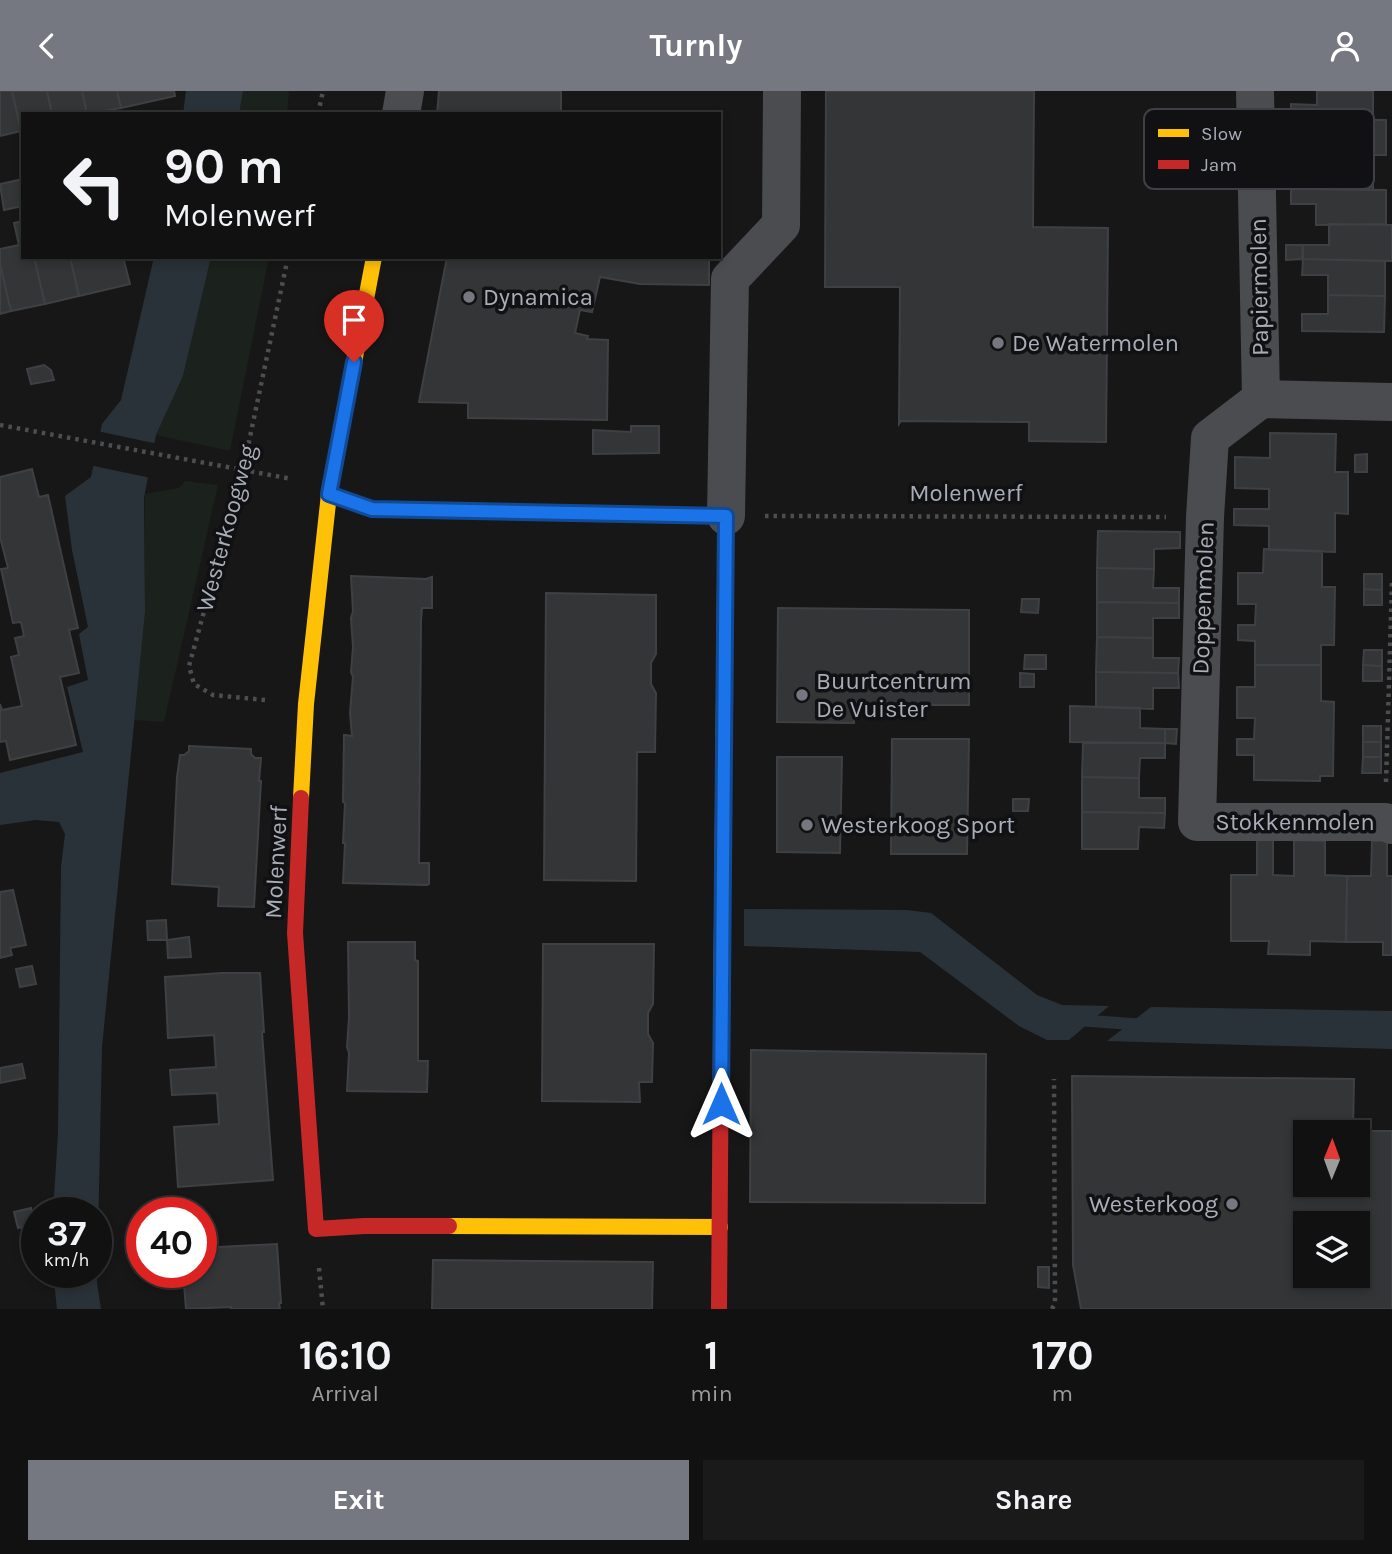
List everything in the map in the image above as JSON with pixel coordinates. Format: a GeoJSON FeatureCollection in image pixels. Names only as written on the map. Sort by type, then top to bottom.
{"type":"FeatureCollection","features":[{"type":"Feature","properties":{"kind":"street"},"geometry":{"type":"LineString","coordinates":[[401,112],[405,91]]}},
{"type":"Feature","properties":{"kind":"street"},"geometry":{"type":"LineString","coordinates":[[719,1309],[730,279],[781,225],[782,91]]}},
{"type":"Feature","properties":{"kind":"street","name":"Papiermolen"},"geometry":{"type":"LineString","coordinates":[[1255,91],[1255,109]]}},
{"type":"Feature","properties":{"kind":"street","name":"Papiermolen"},"geometry":{"type":"LineString","coordinates":[[1257,189],[1261,399]]}},
{"type":"Feature","properties":{"kind":"street"},"geometry":{"type":"LineString","coordinates":[[374,259],[329,494],[372,509],[726,516]]}},
{"type":"Feature","properties":{"kind":"street"},"geometry":{"type":"LineString","coordinates":[[1261,399],[1392,403]]}},
{"type":"Feature","properties":{"kind":"street","name":"Doppenmolen"},"geometry":{"type":"LineString","coordinates":[[1197,822],[1205,517],[1210,438],[1261,399]]}},
{"type":"Feature","properties":{"kind":"street","name":"Molenwerf"},"geometry":{"type":"LineString","coordinates":[[329,494],[306,704],[295,933],[316,1229],[364,1226],[720,1227]]}},
{"type":"Feature","properties":{"kind":"street","name":"Stokkenmolen"},"geometry":{"type":"LineString","coordinates":[[1197,822],[1389,823]]}},
{"type":"Feature","properties":{"kind":"path"},"geometry":{"type":"LineString","coordinates":[[318,112],[323,91]]}},
{"type":"Feature","properties":{"kind":"path","name":"Westerkoogweg"},"geometry":{"type":"LineString","coordinates":[[288,259],[243,470],[189,666],[194,684],[213,695],[306,704]]}},
{"type":"Feature","properties":{"kind":"path"},"geometry":{"type":"LineString","coordinates":[[0,425],[311,483],[329,494]]}},
{"type":"Feature","properties":{"kind":"path","name":"Molenwerf"},"geometry":{"type":"LineString","coordinates":[[726,516],[1205,517]]}},
{"type":"Feature","properties":{"kind":"path"},"geometry":{"type":"LineString","coordinates":[[1389,823],[1392,583]]}},
{"type":"Feature","properties":{"kind":"path"},"geometry":{"type":"LineString","coordinates":[[1052,1309],[1055,1303],[1054,1079]]}},
{"type":"Feature","properties":{"kind":"shaded area"},"geometry":{"type":"Polygon","coordinates":[[[186,91],[243,91],[239,112],[183,112],[186,91]]]}},
{"type":"Feature","properties":{"kind":"shaded area"},"geometry":{"type":"Polygon","coordinates":[[[243,91],[289,91],[287,112],[239,112],[243,91]]]}},
{"type":"Feature","properties":{"kind":"shaded area"},"geometry":{"type":"Polygon","coordinates":[[[154,259],[211,259],[183,376],[156,435],[144,498],[145,612],[102,1047],[99,1197],[54,1197],[58,1133],[61,867],[65,834],[59,822],[36,820],[0,825],[0,773],[83,752],[67,687],[88,680],[79,634],[88,627],[72,550],[65,496],[91,477],[102,424],[121,400],[154,259]]]}},
{"type":"Feature","properties":{"kind":"shaded area"},"geometry":{"type":"Polygon","coordinates":[[[211,259],[269,259],[230,451],[156,435],[183,376],[211,259]]]}},
{"type":"Feature","properties":{"kind":"shaded area"},"geometry":{"type":"Polygon","coordinates":[[[185,481],[218,485],[164,722],[134,720],[145,612],[145,494],[179,488],[185,481]]]}},
{"type":"Feature","properties":{"kind":"shaded area"},"geometry":{"type":"Polygon","coordinates":[[[744,909],[907,910],[931,913],[1037,995],[1062,1005],[1109,1006],[1069,1040],[1047,1040],[1019,1026],[920,952],[744,946],[744,909]]]}},
{"type":"Feature","properties":{"kind":"shaded area"},"geometry":{"type":"Polygon","coordinates":[[[1151,1007],[1392,1011],[1392,1049],[1107,1041],[1151,1007]]]}},
{"type":"Feature","properties":{"kind":"shaded area"},"geometry":{"type":"Polygon","coordinates":[[[55,1288],[98,1288],[101,1309],[57,1309],[55,1288]]]}},
{"type":"Feature","properties":{"kind":"pier"},"geometry":{"type":"Polygon","coordinates":[[[97,431],[158,444],[151,478],[89,465],[97,431]]]}},
{"type":"Feature","properties":{"kind":"building"},"geometry":{"type":"Polygon","coordinates":[[[0,91],[12,91],[21,131],[0,136],[0,91]]]}},
{"type":"Feature","properties":{"kind":"building"},"geometry":{"type":"Polygon","coordinates":[[[12,91],[47,91],[52,112],[21,112],[21,131],[12,91]]]}},
{"type":"Feature","properties":{"kind":"building"},"geometry":{"type":"Polygon","coordinates":[[[47,91],[82,91],[87,112],[52,112],[47,91]]]}},
{"type":"Feature","properties":{"kind":"building"},"geometry":{"type":"Polygon","coordinates":[[[82,91],[117,91],[121,108],[87,112],[82,91]]]}},
{"type":"Feature","properties":{"kind":"building"},"geometry":{"type":"Polygon","coordinates":[[[117,91],[174,91],[175,96],[121,108],[117,91]]]}},
{"type":"Feature","properties":{"kind":"building"},"geometry":{"type":"Polygon","coordinates":[[[439,91],[561,91],[561,112],[437,112],[439,91]]]}},
{"type":"Feature","properties":{"kind":"building"},"geometry":{"type":"Polygon","coordinates":[[[826,91],[1034,91],[1033,227],[1108,228],[1106,442],[1029,441],[1029,422],[901,421],[899,424],[900,287],[825,287],[826,91]]]}},
{"type":"Feature","properties":{"kind":"building"},"geometry":{"type":"Polygon","coordinates":[[[1317,91],[1373,91],[1373,109],[1291,109],[1291,104],[1317,105],[1317,91]]]}},
{"type":"Feature","properties":{"kind":"building"},"geometry":{"type":"Polygon","coordinates":[[[1374,120],[1386,120],[1386,155],[1374,155],[1374,120]]]}},
{"type":"Feature","properties":{"kind":"building"},"geometry":{"type":"Polygon","coordinates":[[[21,179],[21,206],[4,210],[0,184],[21,179]]]}},
{"type":"Feature","properties":{"kind":"building"},"geometry":{"type":"Polygon","coordinates":[[[1291,189],[1373,189],[1373,190],[1291,189]]]}},
{"type":"Feature","properties":{"kind":"building"},"geometry":{"type":"Polygon","coordinates":[[[1291,189],[1386,190],[1386,224],[1316,225],[1316,204],[1291,204],[1291,189]]]}},
{"type":"Feature","properties":{"kind":"building"},"geometry":{"type":"Polygon","coordinates":[[[21,221],[21,259],[34,259],[45,304],[11,311],[0,264],[0,249],[19,245],[14,223],[21,221]]]}},
{"type":"Feature","properties":{"kind":"building"},"geometry":{"type":"Polygon","coordinates":[[[1329,224],[1392,225],[1392,261],[1303,259],[1303,245],[1329,245],[1329,224]]]}},
{"type":"Feature","properties":{"kind":"building"},"geometry":{"type":"Polygon","coordinates":[[[1286,245],[1303,245],[1302,259],[1286,260],[1286,245]]]}},
{"type":"Feature","properties":{"kind":"building"},"geometry":{"type":"Polygon","coordinates":[[[34,259],[70,259],[79,296],[45,304],[34,259]]]}},
{"type":"Feature","properties":{"kind":"building"},"geometry":{"type":"Polygon","coordinates":[[[70,259],[124,259],[130,284],[79,296],[70,259]]]}},
{"type":"Feature","properties":{"kind":"building"},"geometry":{"type":"Polygon","coordinates":[[[447,259],[709,259],[709,285],[640,284],[600,277],[592,312],[580,310],[575,333],[588,336],[587,339],[608,340],[607,420],[468,418],[468,403],[419,402],[447,259]]]}},
{"type":"Feature","properties":{"kind":"building"},"geometry":{"type":"Polygon","coordinates":[[[1303,259],[1385,261],[1385,296],[1328,295],[1328,275],[1302,275],[1303,259]]]}},
{"type":"Feature","properties":{"kind":"building"},"geometry":{"type":"Polygon","coordinates":[[[0,264],[11,311],[0,314],[0,264]]]}},
{"type":"Feature","properties":{"kind":"building"},"geometry":{"type":"Polygon","coordinates":[[[1328,295],[1385,296],[1384,332],[1302,331],[1302,314],[1328,314],[1328,295]]]}},
{"type":"Feature","properties":{"kind":"building"},"geometry":{"type":"Polygon","coordinates":[[[44,365],[51,370],[54,380],[31,384],[27,369],[44,365]]]}},
{"type":"Feature","properties":{"kind":"building"},"geometry":{"type":"Polygon","coordinates":[[[631,426],[659,426],[659,453],[593,454],[593,430],[631,432],[631,426]]]}},
{"type":"Feature","properties":{"kind":"building"},"geometry":{"type":"Polygon","coordinates":[[[1270,433],[1336,434],[1335,472],[1348,472],[1348,514],[1335,513],[1335,552],[1269,550],[1269,526],[1234,525],[1234,509],[1269,509],[1269,489],[1235,488],[1235,457],[1270,458],[1270,433]]]}},
{"type":"Feature","properties":{"kind":"building"},"geometry":{"type":"Polygon","coordinates":[[[1367,454],[1367,472],[1355,472],[1355,455],[1367,454]]]}},
{"type":"Feature","properties":{"kind":"building"},"geometry":{"type":"Polygon","coordinates":[[[32,469],[39,497],[48,495],[78,628],[69,630],[79,673],[60,677],[76,745],[10,760],[6,741],[0,742],[0,704],[2,710],[22,706],[11,657],[19,655],[15,638],[24,636],[21,622],[13,623],[1,569],[8,568],[0,537],[0,477],[32,469]]]}},
{"type":"Feature","properties":{"kind":"building"},"geometry":{"type":"Polygon","coordinates":[[[1098,531],[1180,532],[1180,548],[1154,549],[1154,569],[1097,568],[1098,531]]]}},
{"type":"Feature","properties":{"kind":"building"},"geometry":{"type":"Polygon","coordinates":[[[1264,549],[1322,551],[1322,587],[1335,587],[1334,645],[1321,645],[1321,665],[1255,665],[1255,641],[1238,640],[1238,625],[1255,625],[1256,604],[1238,604],[1238,573],[1263,573],[1264,549]]]}},
{"type":"Feature","properties":{"kind":"building"},"geometry":{"type":"Polygon","coordinates":[[[1097,568],[1154,569],[1153,588],[1179,588],[1179,603],[1097,602],[1097,568]]]}},
{"type":"Feature","properties":{"kind":"building"},"geometry":{"type":"Polygon","coordinates":[[[1364,574],[1382,574],[1382,590],[1364,589],[1364,574]]]}},
{"type":"Feature","properties":{"kind":"building"},"geometry":{"type":"Polygon","coordinates":[[[351,576],[432,577],[432,608],[422,608],[421,620],[419,863],[429,863],[427,885],[343,883],[344,735],[352,736],[351,576]]]}},
{"type":"Feature","properties":{"kind":"building"},"geometry":{"type":"Polygon","coordinates":[[[1364,589],[1382,590],[1382,605],[1364,605],[1364,589]]]}},
{"type":"Feature","properties":{"kind":"building"},"geometry":{"type":"Polygon","coordinates":[[[546,593],[656,595],[656,654],[651,663],[651,684],[656,693],[655,752],[637,752],[636,881],[544,880],[546,593]]]}},
{"type":"Feature","properties":{"kind":"building"},"geometry":{"type":"Polygon","coordinates":[[[1022,599],[1039,599],[1038,613],[1021,612],[1022,599]]]}},
{"type":"Feature","properties":{"kind":"building"},"geometry":{"type":"Polygon","coordinates":[[[1097,602],[1179,603],[1179,618],[1153,618],[1153,638],[1097,637],[1097,602]]]}},
{"type":"Feature","properties":{"kind":"building"},"geometry":{"type":"Polygon","coordinates":[[[778,608],[969,610],[969,705],[854,705],[854,723],[777,722],[778,608]]]}},
{"type":"Feature","properties":{"kind":"building"},"geometry":{"type":"Polygon","coordinates":[[[1097,637],[1153,638],[1153,658],[1179,658],[1178,673],[1096,672],[1097,637]]]}},
{"type":"Feature","properties":{"kind":"building"},"geometry":{"type":"Polygon","coordinates":[[[1364,650],[1382,650],[1382,666],[1363,665],[1364,650]]]}},
{"type":"Feature","properties":{"kind":"building"},"geometry":{"type":"Polygon","coordinates":[[[1025,655],[1046,655],[1046,669],[1024,669],[1025,655]]]}},
{"type":"Feature","properties":{"kind":"building"},"geometry":{"type":"Polygon","coordinates":[[[1255,665],[1321,665],[1321,701],[1334,702],[1333,776],[1320,776],[1320,781],[1254,780],[1254,755],[1237,755],[1237,739],[1254,739],[1255,718],[1237,718],[1237,687],[1255,687],[1255,665]]]}},
{"type":"Feature","properties":{"kind":"building"},"geometry":{"type":"Polygon","coordinates":[[[1363,665],[1382,666],[1382,681],[1363,681],[1363,665]]]}},
{"type":"Feature","properties":{"kind":"building"},"geometry":{"type":"Polygon","coordinates":[[[1096,672],[1178,673],[1179,688],[1153,688],[1153,709],[1096,707],[1096,672]]]}},
{"type":"Feature","properties":{"kind":"building"},"geometry":{"type":"Polygon","coordinates":[[[1020,673],[1034,674],[1034,687],[1020,687],[1020,673]]]}},
{"type":"Feature","properties":{"kind":"building"},"geometry":{"type":"Polygon","coordinates":[[[1070,706],[1140,708],[1140,728],[1165,729],[1165,743],[1070,742],[1070,706]]]}},
{"type":"Feature","properties":{"kind":"building"},"geometry":{"type":"Polygon","coordinates":[[[1363,726],[1381,726],[1381,742],[1363,742],[1363,726]]]}},
{"type":"Feature","properties":{"kind":"building"},"geometry":{"type":"Polygon","coordinates":[[[1165,729],[1177,729],[1176,744],[1165,743],[1165,729]]]}},
{"type":"Feature","properties":{"kind":"building"},"geometry":{"type":"Polygon","coordinates":[[[892,739],[969,739],[967,854],[891,854],[892,739]]]}},
{"type":"Feature","properties":{"kind":"building"},"geometry":{"type":"Polygon","coordinates":[[[1363,742],[1381,742],[1381,757],[1363,757],[1363,742]]]}},
{"type":"Feature","properties":{"kind":"building"},"geometry":{"type":"Polygon","coordinates":[[[1083,743],[1165,743],[1165,758],[1140,758],[1139,778],[1082,777],[1083,743]]]}},
{"type":"Feature","properties":{"kind":"building"},"geometry":{"type":"Polygon","coordinates":[[[189,746],[251,749],[255,758],[261,758],[254,907],[218,906],[219,887],[172,884],[177,777],[180,755],[189,751],[189,746]]]}},
{"type":"Feature","properties":{"kind":"building"},"geometry":{"type":"Polygon","coordinates":[[[777,757],[842,757],[840,853],[777,852],[777,757]]]}},
{"type":"Feature","properties":{"kind":"building"},"geometry":{"type":"Polygon","coordinates":[[[1363,757],[1381,757],[1381,773],[1362,773],[1363,757]]]}},
{"type":"Feature","properties":{"kind":"building"},"geometry":{"type":"Polygon","coordinates":[[[1082,777],[1139,778],[1139,798],[1165,798],[1165,813],[1082,812],[1082,777]]]}},
{"type":"Feature","properties":{"kind":"building"},"geometry":{"type":"Polygon","coordinates":[[[1013,799],[1029,799],[1028,811],[1013,811],[1013,799]]]}},
{"type":"Feature","properties":{"kind":"building"},"geometry":{"type":"Polygon","coordinates":[[[1082,812],[1165,813],[1164,828],[1139,827],[1138,849],[1082,849],[1082,812]]]}},
{"type":"Feature","properties":{"kind":"building"},"geometry":{"type":"Polygon","coordinates":[[[1257,840],[1273,840],[1273,875],[1294,876],[1294,840],[1325,841],[1325,875],[1347,876],[1346,942],[1310,941],[1310,955],[1268,954],[1269,941],[1231,941],[1231,875],[1257,875],[1257,840]]]}},
{"type":"Feature","properties":{"kind":"building"},"geometry":{"type":"Polygon","coordinates":[[[1372,841],[1387,841],[1387,876],[1392,876],[1392,955],[1383,955],[1383,942],[1346,942],[1347,876],[1371,876],[1372,841]]]}},
{"type":"Feature","properties":{"kind":"building"},"geometry":{"type":"Polygon","coordinates":[[[13,890],[26,945],[10,948],[12,955],[0,958],[0,892],[13,890]]]}},
{"type":"Feature","properties":{"kind":"building"},"geometry":{"type":"Polygon","coordinates":[[[166,920],[167,940],[148,940],[147,921],[166,920]]]}},
{"type":"Feature","properties":{"kind":"building"},"geometry":{"type":"Polygon","coordinates":[[[189,937],[191,957],[168,958],[167,940],[189,937]]]}},
{"type":"Feature","properties":{"kind":"building"},"geometry":{"type":"Polygon","coordinates":[[[348,942],[415,942],[415,960],[418,961],[418,1061],[428,1061],[427,1092],[347,1091],[348,942]]]}},
{"type":"Feature","properties":{"kind":"building"},"geometry":{"type":"Polygon","coordinates":[[[543,944],[654,944],[653,1004],[648,1013],[648,1034],[653,1043],[652,1082],[639,1082],[640,1102],[542,1101],[543,944]]]}},
{"type":"Feature","properties":{"kind":"building"},"geometry":{"type":"Polygon","coordinates":[[[32,966],[36,984],[20,987],[16,969],[32,966]]]}},
{"type":"Feature","properties":{"kind":"building"},"geometry":{"type":"Polygon","coordinates":[[[260,973],[273,1180],[178,1187],[174,1127],[219,1124],[217,1093],[172,1095],[170,1070],[216,1067],[214,1035],[168,1038],[165,977],[260,973]]]}},
{"type":"Feature","properties":{"kind":"building"},"geometry":{"type":"Polygon","coordinates":[[[751,1050],[986,1054],[985,1203],[750,1202],[751,1050]]]}},
{"type":"Feature","properties":{"kind":"building"},"geometry":{"type":"Polygon","coordinates":[[[22,1064],[25,1078],[0,1083],[0,1068],[22,1064]]]}},
{"type":"Feature","properties":{"kind":"building","name":"Westerkoog"},"geometry":{"type":"Polygon","coordinates":[[[1072,1076],[1354,1079],[1353,1120],[1293,1120],[1293,1197],[1370,1197],[1370,1131],[1392,1131],[1392,1309],[1081,1309],[1073,1265],[1072,1076]]]}},
{"type":"Feature","properties":{"kind":"building"},"geometry":{"type":"Polygon","coordinates":[[[21,1210],[21,1227],[18,1228],[14,1212],[21,1210]]]}},
{"type":"Feature","properties":{"kind":"building"},"geometry":{"type":"Polygon","coordinates":[[[277,1244],[280,1309],[186,1309],[184,1288],[217,1288],[217,1247],[277,1244]]]}},
{"type":"Feature","properties":{"kind":"building"},"geometry":{"type":"Polygon","coordinates":[[[433,1260],[653,1262],[652,1309],[432,1309],[433,1260]]]}},
{"type":"Feature","properties":{"kind":"building"},"geometry":{"type":"Polygon","coordinates":[[[1038,1267],[1049,1267],[1049,1288],[1038,1287],[1038,1267]]]}},
{"type":"Feature","properties":{"kind":"waterway"},"geometry":{"type":"LineString","coordinates":[[1077,1020],[1146,1025]]}},
{"type":"Feature","properties":{"kind":"traffic: slow"},"geometry":{"type":"LineString","coordinates":[[301,798],[306,704],[329,494],[374,259]]}},
{"type":"Feature","properties":{"kind":"traffic: slow"},"geometry":{"type":"LineString","coordinates":[[721,1037],[725,586]]}},
{"type":"Feature","properties":{"kind":"traffic: slow"},"geometry":{"type":"LineString","coordinates":[[449,1226],[720,1227]]}},
{"type":"Feature","properties":{"kind":"traffic: jam"},"geometry":{"type":"LineString","coordinates":[[329,494],[372,509],[726,516],[725,586]]}},
{"type":"Feature","properties":{"kind":"traffic: jam"},"geometry":{"type":"LineString","coordinates":[[301,798],[295,933],[316,1229],[449,1226]]}},
{"type":"Feature","properties":{"kind":"traffic: jam"},"geometry":{"type":"LineString","coordinates":[[719,1309],[721,1037]]}},
{"type":"Feature","properties":{"kind":"place","name":"Dynamica"},"geometry":{"type":"Point","coordinates":[469,297]}},
{"type":"Feature","properties":{"kind":"place","name":"De Watermolen"},"geometry":{"type":"Point","coordinates":[998,343]}},
{"type":"Feature","properties":{"kind":"place","name":"Buurtcentrum De Vuister"},"geometry":{"type":"Point","coordinates":[802,695]}},
{"type":"Feature","properties":{"kind":"place","name":"Westerkoog Sport"},"geometry":{"type":"Point","coordinates":[807,825]}},
{"type":"Feature","properties":{"kind":"place","name":"Westerkoog"},"geometry":{"type":"Point","coordinates":[1232,1204]}},
{"type":"Feature","properties":{"kind":"route"},"geometry":{"type":"LineString","coordinates":[[354,362],[329,494],[372,509],[726,516],[721,1104]]}}]}
